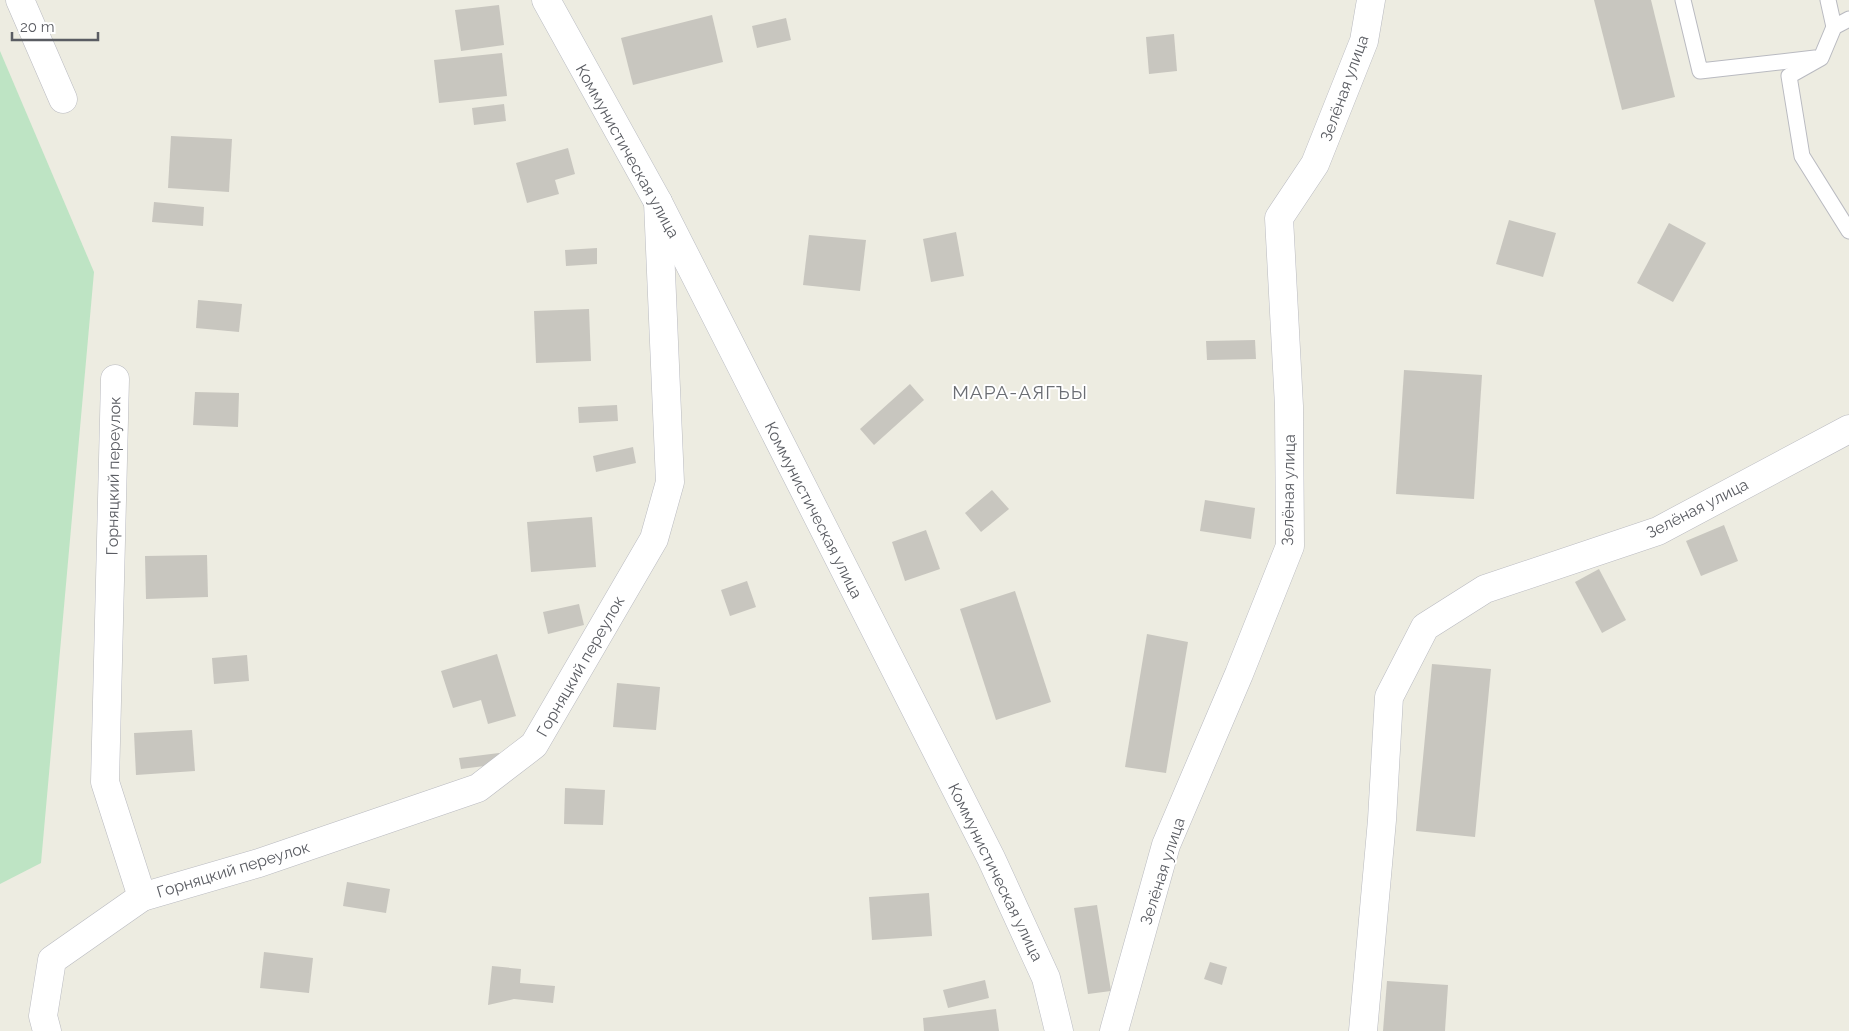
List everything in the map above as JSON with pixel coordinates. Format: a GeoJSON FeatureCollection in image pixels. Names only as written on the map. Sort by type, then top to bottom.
{"type":"FeatureCollection","features":[{"type":"Feature","properties":{"kind":"street"},"geometry":{"type":"LineString","coordinates":[[20,0],[63,99]]}},
{"type":"Feature","properties":{"kind":"street","name":"Коммунистическая улица"},"geometry":{"type":"LineString","coordinates":[[546,0],[658,202],[991,858],[1046,978],[1059,1031]]}},
{"type":"Feature","properties":{"kind":"street","name":"Зелёная улица"},"geometry":{"type":"LineString","coordinates":[[1114,1031],[1166,845],[1290,546],[1289,406],[1279,218],[1315,164],[1364,42],[1371,0]]}},
{"type":"Feature","properties":{"kind":"street","name":"Горняцкий переулок"},"geometry":{"type":"LineString","coordinates":[[47,1031],[43,1016],[52,960],[142,896],[259,863],[478,788],[534,746],[654,539],[670,482],[658,202]]}},
{"type":"Feature","properties":{"kind":"street","name":"Горняцкий переулок"},"geometry":{"type":"LineString","coordinates":[[115,379],[106,782],[142,896]]}},
{"type":"Feature","properties":{"kind":"street","name":"Зелёная улица"},"geometry":{"type":"LineString","coordinates":[[1363,1031],[1382,820],[1389,697],[1425,627],[1486,589],[1658,531],[1849,428]]}},
{"type":"Feature","properties":{"kind":"lane"},"geometry":{"type":"LineString","coordinates":[[1683,0],[1700,71],[1821,58]]}},
{"type":"Feature","properties":{"kind":"lane"},"geometry":{"type":"LineString","coordinates":[[1828,0],[1834,27],[1821,58],[1789,76],[1802,156],[1849,231]]}},
{"type":"Feature","properties":{"kind":"lane"},"geometry":{"type":"LineString","coordinates":[[1834,27],[1849,19]]}},
{"type":"Feature","properties":{"kind":"green space"},"geometry":{"type":"Polygon","coordinates":[[[0,51],[94,272],[41,863],[0,884],[0,51]]]}},
{"type":"Feature","properties":{"kind":"building"},"geometry":{"type":"Polygon","coordinates":[[[1594,0],[1651,0],[1675,97],[1622,110],[1594,0]]]}},
{"type":"Feature","properties":{"kind":"building"},"geometry":{"type":"Polygon","coordinates":[[[499,5],[504,45],[461,51],[455,10],[499,5]]]}},
{"type":"Feature","properties":{"kind":"building"},"geometry":{"type":"Polygon","coordinates":[[[712,15],[723,62],[633,85],[621,38],[712,15]]]}},
{"type":"Feature","properties":{"kind":"building"},"geometry":{"type":"Polygon","coordinates":[[[786,18],[791,40],[757,48],[752,26],[786,18]]]}},
{"type":"Feature","properties":{"kind":"building"},"geometry":{"type":"Polygon","coordinates":[[[1174,34],[1177,71],[1149,74],[1146,37],[1174,34]]]}},
{"type":"Feature","properties":{"kind":"building"},"geometry":{"type":"Polygon","coordinates":[[[502,53],[507,96],[439,103],[434,60],[502,53]]]}},
{"type":"Feature","properties":{"kind":"building"},"geometry":{"type":"Polygon","coordinates":[[[504,104],[506,121],[474,125],[472,108],[504,104]]]}},
{"type":"Feature","properties":{"kind":"building"},"geometry":{"type":"Polygon","coordinates":[[[171,136],[232,139],[229,192],[168,188],[171,136]]]}},
{"type":"Feature","properties":{"kind":"building"},"geometry":{"type":"Polygon","coordinates":[[[568,148],[575,174],[555,180],[559,194],[527,203],[516,163],[568,148]]]}},
{"type":"Feature","properties":{"kind":"building"},"geometry":{"type":"Polygon","coordinates":[[[154,202],[204,207],[203,226],[152,222],[154,202]]]}},
{"type":"Feature","properties":{"kind":"building"},"geometry":{"type":"Polygon","coordinates":[[[1509,220],[1556,233],[1543,277],[1496,264],[1509,220]]]}},
{"type":"Feature","properties":{"kind":"building"},"geometry":{"type":"Polygon","coordinates":[[[1669,223],[1706,243],[1673,302],[1637,283],[1669,223]]]}},
{"type":"Feature","properties":{"kind":"building"},"geometry":{"type":"Polygon","coordinates":[[[956,232],[964,276],[931,282],[923,239],[956,232]]]}},
{"type":"Feature","properties":{"kind":"building"},"geometry":{"type":"Polygon","coordinates":[[[809,235],[866,240],[860,291],[803,285],[809,235]]]}},
{"type":"Feature","properties":{"kind":"building"},"geometry":{"type":"Polygon","coordinates":[[[597,248],[597,264],[566,266],[565,250],[597,248]]]}},
{"type":"Feature","properties":{"kind":"building"},"geometry":{"type":"Polygon","coordinates":[[[198,300],[242,304],[239,332],[196,328],[198,300]]]}},
{"type":"Feature","properties":{"kind":"building"},"geometry":{"type":"Polygon","coordinates":[[[589,309],[591,361],[536,363],[534,311],[589,309]]]}},
{"type":"Feature","properties":{"kind":"building"},"geometry":{"type":"Polygon","coordinates":[[[1255,340],[1256,359],[1207,360],[1206,341],[1255,340]]]}},
{"type":"Feature","properties":{"kind":"building"},"geometry":{"type":"Polygon","coordinates":[[[1404,370],[1482,375],[1474,499],[1396,494],[1404,370]]]}},
{"type":"Feature","properties":{"kind":"building"},"geometry":{"type":"Polygon","coordinates":[[[910,384],[924,400],[874,445],[860,429],[910,384]]]}},
{"type":"Feature","properties":{"kind":"building"},"geometry":{"type":"Polygon","coordinates":[[[195,392],[239,393],[238,427],[193,425],[195,392]]]}},
{"type":"Feature","properties":{"kind":"building"},"geometry":{"type":"Polygon","coordinates":[[[617,405],[618,421],[579,423],[578,407],[617,405]]]}},
{"type":"Feature","properties":{"kind":"building"},"geometry":{"type":"Polygon","coordinates":[[[633,447],[636,463],[596,472],[593,456],[633,447]]]}},
{"type":"Feature","properties":{"kind":"building"},"geometry":{"type":"Polygon","coordinates":[[[992,490],[1009,509],[981,532],[965,513],[992,490]]]}},
{"type":"Feature","properties":{"kind":"building"},"geometry":{"type":"Polygon","coordinates":[[[1205,500],[1255,508],[1251,539],[1200,531],[1205,500]]]}},
{"type":"Feature","properties":{"kind":"building"},"geometry":{"type":"Polygon","coordinates":[[[592,517],[596,567],[531,572],[527,522],[592,517]]]}},
{"type":"Feature","properties":{"kind":"building"},"geometry":{"type":"Polygon","coordinates":[[[1724,525],[1738,561],[1701,576],[1686,541],[1724,525]]]}},
{"type":"Feature","properties":{"kind":"building"},"geometry":{"type":"Polygon","coordinates":[[[926,530],[940,569],[905,581],[892,542],[926,530]]]}},
{"type":"Feature","properties":{"kind":"building"},"geometry":{"type":"Polygon","coordinates":[[[207,555],[208,597],[146,599],[145,556],[207,555]]]}},
{"type":"Feature","properties":{"kind":"building"},"geometry":{"type":"Polygon","coordinates":[[[1599,569],[1626,620],[1602,633],[1575,582],[1599,569]]]}},
{"type":"Feature","properties":{"kind":"building"},"geometry":{"type":"Polygon","coordinates":[[[747,581],[756,607],[730,616],[721,590],[747,581]]]}},
{"type":"Feature","properties":{"kind":"building"},"geometry":{"type":"Polygon","coordinates":[[[1015,591],[1051,702],[996,720],[960,609],[1015,591]]]}},
{"type":"Feature","properties":{"kind":"building"},"geometry":{"type":"Polygon","coordinates":[[[579,604],[584,625],[548,634],[543,612],[579,604]]]}},
{"type":"Feature","properties":{"kind":"building"},"geometry":{"type":"Polygon","coordinates":[[[1147,634],[1188,642],[1166,773],[1125,767],[1147,634]]]}},
{"type":"Feature","properties":{"kind":"building"},"geometry":{"type":"Polygon","coordinates":[[[497,654],[516,716],[488,724],[481,700],[453,708],[441,671],[497,654]]]}},
{"type":"Feature","properties":{"kind":"building"},"geometry":{"type":"Polygon","coordinates":[[[247,655],[249,681],[214,684],[212,658],[247,655]]]}},
{"type":"Feature","properties":{"kind":"building"},"geometry":{"type":"Polygon","coordinates":[[[1432,664],[1491,669],[1475,837],[1416,831],[1432,664]]]}},
{"type":"Feature","properties":{"kind":"building"},"geometry":{"type":"Polygon","coordinates":[[[617,683],[660,687],[656,730],[613,727],[617,683]]]}},
{"type":"Feature","properties":{"kind":"building"},"geometry":{"type":"Polygon","coordinates":[[[192,730],[195,771],[136,775],[134,733],[192,730]]]}},
{"type":"Feature","properties":{"kind":"building"},"geometry":{"type":"Polygon","coordinates":[[[499,753],[500,764],[461,769],[459,758],[499,753]]]}},
{"type":"Feature","properties":{"kind":"building"},"geometry":{"type":"Polygon","coordinates":[[[565,788],[605,790],[603,825],[564,824],[565,788]]]}},
{"type":"Feature","properties":{"kind":"building"},"geometry":{"type":"Polygon","coordinates":[[[347,882],[390,889],[386,913],[343,906],[347,882]]]}},
{"type":"Feature","properties":{"kind":"building"},"geometry":{"type":"Polygon","coordinates":[[[929,893],[932,936],[872,940],[869,897],[929,893]]]}},
{"type":"Feature","properties":{"kind":"building"},"geometry":{"type":"Polygon","coordinates":[[[1097,905],[1111,991],[1088,994],[1074,908],[1097,905]]]}},
{"type":"Feature","properties":{"kind":"building"},"geometry":{"type":"Polygon","coordinates":[[[264,952],[313,958],[309,993],[260,988],[264,952]]]}},
{"type":"Feature","properties":{"kind":"building"},"geometry":{"type":"Polygon","coordinates":[[[1210,962],[1227,967],[1222,985],[1204,979],[1210,962]]]}},
{"type":"Feature","properties":{"kind":"building"},"geometry":{"type":"Polygon","coordinates":[[[492,966],[521,969],[520,983],[555,986],[553,1003],[514,999],[488,1005],[492,966]]]}},
{"type":"Feature","properties":{"kind":"building"},"geometry":{"type":"Polygon","coordinates":[[[985,980],[989,998],[948,1008],[943,990],[985,980]]]}},
{"type":"Feature","properties":{"kind":"building"},"geometry":{"type":"Polygon","coordinates":[[[1387,981],[1448,985],[1445,1031],[1383,1031],[1387,981]]]}},
{"type":"Feature","properties":{"kind":"building"},"geometry":{"type":"Polygon","coordinates":[[[996,1009],[999,1031],[924,1031],[923,1018],[996,1009]]]}},
{"type":"Feature","properties":{"kind":"district","name":"МАРА-АЯГЪЫ"},"geometry":{"type":"Point","coordinates":[1020,392]}}]}
